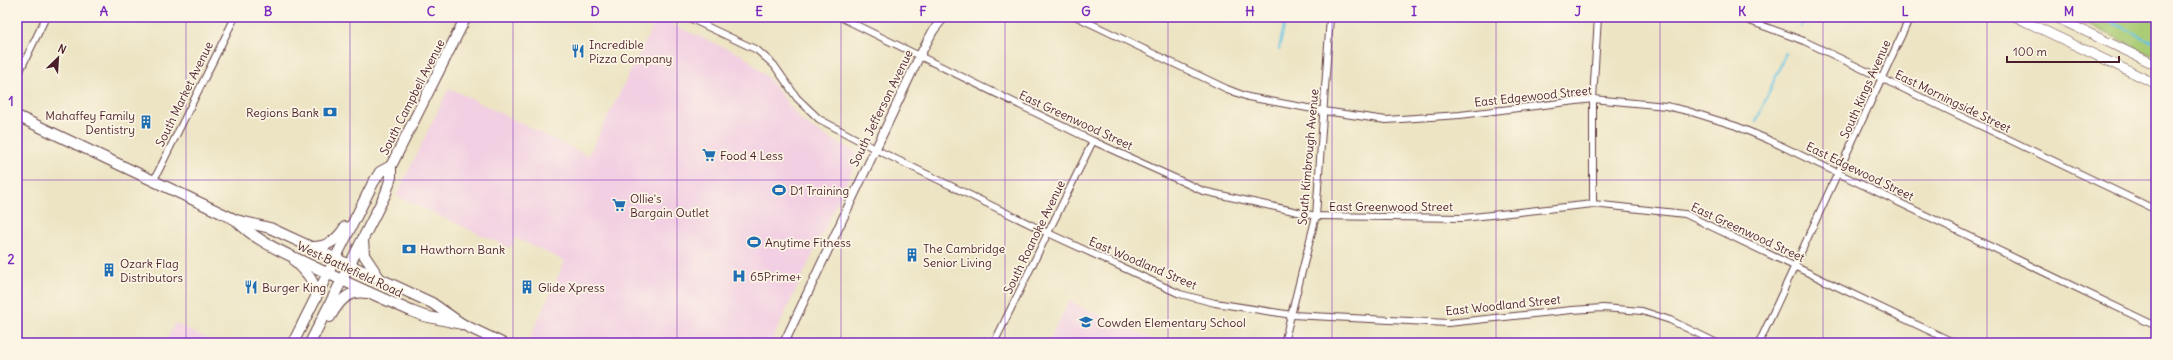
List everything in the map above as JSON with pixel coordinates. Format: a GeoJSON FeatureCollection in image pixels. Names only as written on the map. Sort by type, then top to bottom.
{"type":"FeatureCollection","features":[{"type":"Feature","properties":{"kind":"main road","name":"South Campbell Avenue"},"geometry":{"type":"LineString","coordinates":[[310,343],[386,193],[391,177],[391,166],[466,17]]}},
{"type":"Feature","properties":{"kind":"main road"},"geometry":{"type":"LineString","coordinates":[[2016,17],[2156,84]]}},
{"type":"Feature","properties":{"kind":"main road"},"geometry":{"type":"LineString","coordinates":[[2055,17],[2156,65]]}},
{"type":"Feature","properties":{"kind":"main road","name":"West Battlefield Road"},"geometry":{"type":"LineString","coordinates":[[17,116],[236,220],[270,228],[335,260],[432,303],[462,324],[500,342]]}},
{"type":"Feature","properties":{"kind":"main road","name":"South Campbell Avenue"},"geometry":{"type":"LineString","coordinates":[[293,343],[369,190],[380,172],[391,166]]}},
{"type":"Feature","properties":{"kind":"main road"},"geometry":{"type":"LineString","coordinates":[[308,246],[323,246],[338,238],[360,199],[369,190]]}},
{"type":"Feature","properties":{"kind":"main road","name":"West Battlefield Road"},"geometry":{"type":"LineString","coordinates":[[236,220],[247,232],[264,243],[328,274],[424,316],[462,324]]}},
{"type":"Feature","properties":{"kind":"main road"},"geometry":{"type":"LineString","coordinates":[[363,238],[364,255],[381,280]]}},
{"type":"Feature","properties":{"kind":"main road"},"geometry":{"type":"LineString","coordinates":[[291,256],[310,277],[316,289],[316,298]]}},
{"type":"Feature","properties":{"kind":"main road"},"geometry":{"type":"LineString","coordinates":[[316,343],[342,299],[356,292],[374,294]]}},
{"type":"Feature","properties":{"kind":"street"},"geometry":{"type":"LineString","coordinates":[[17,77],[46,17]]}},
{"type":"Feature","properties":{"kind":"street","name":"South Market Avenue"},"geometry":{"type":"LineString","coordinates":[[154,182],[235,17]]}},
{"type":"Feature","properties":{"kind":"street","name":"East Woodland Street"},"geometry":{"type":"LineString","coordinates":[[687,17],[757,50],[774,65],[797,98],[819,119],[875,149],[1048,233],[1180,294],[1215,303],[1292,315],[1448,323],[1603,308],[1642,311],[1670,320],[1717,343]]}},
{"type":"Feature","properties":{"kind":"street","name":"East Greenwood Street"},"geometry":{"type":"LineString","coordinates":[[840,17],[1093,141],[1203,191],[1316,216],[1463,218],[1593,204],[1685,214],[1955,343]]}},
{"type":"Feature","properties":{"kind":"street","name":"South Jefferson Avenue"},"geometry":{"type":"LineString","coordinates":[[784,343],[920,55],[933,31],[944,17]]}},
{"type":"Feature","properties":{"kind":"street","name":"East Edgewood Street"},"geometry":{"type":"LineString","coordinates":[[1077,17],[1227,89],[1248,97],[1324,111],[1386,120],[1460,115],[1593,99],[1666,106],[1710,117],[1769,140],[1839,172],[2156,326]]}},
{"type":"Feature","properties":{"kind":"street","name":"South Kimbrough Avenue"},"geometry":{"type":"LineString","coordinates":[[1284,343],[1316,216],[1330,17]]}},
{"type":"Feature","properties":{"kind":"street"},"geometry":{"type":"LineString","coordinates":[[1593,204],[1593,99],[1598,17]]}},
{"type":"Feature","properties":{"kind":"street","name":"East Morningside Street"},"geometry":{"type":"LineString","coordinates":[[1739,17],[1804,41],[2156,210]]}},
{"type":"Feature","properties":{"kind":"street","name":"South Kings Avenue"},"geometry":{"type":"LineString","coordinates":[[1759,343],[1910,17]]}},
{"type":"Feature","properties":{"kind":"street","name":"South Roanoke Avenue"},"geometry":{"type":"LineString","coordinates":[[994,343],[1093,141]]}},
{"type":"Feature","properties":{"kind":"shaded area"},"geometry":{"type":"Polygon","coordinates":[[[657,18],[744,56],[767,77],[802,121],[823,135],[860,154],[771,343],[542,343],[530,338],[565,261],[515,238],[510,248],[396,196],[449,88],[588,156],[657,18]]]}},
{"type":"Feature","properties":{"kind":"shaded area","name":"Cowden Elementary School"},"geometry":{"type":"Polygon","coordinates":[[[1069,301],[1160,343],[1048,343],[1069,301]]]}},
{"type":"Feature","properties":{"kind":"shaded area"},"geometry":{"type":"Polygon","coordinates":[[[175,323],[215,343],[165,343],[175,323]]]}},
{"type":"Feature","properties":{"kind":"green space"},"geometry":{"type":"Polygon","coordinates":[[[2073,17],[2156,17],[2156,57],[2073,17]]]}},
{"type":"Feature","properties":{"kind":"waterway"},"geometry":{"type":"LineString","coordinates":[[1279,49],[1286,17]]}},
{"type":"Feature","properties":{"kind":"waterway"},"geometry":{"type":"LineString","coordinates":[[1801,27],[1805,17]]}},
{"type":"Feature","properties":{"kind":"waterway"},"geometry":{"type":"LineString","coordinates":[[2101,17],[2156,44]]}},
{"type":"Feature","properties":{"kind":"waterway"},"geometry":{"type":"LineString","coordinates":[[1756,122],[1786,53]]}},
{"type":"Feature","properties":{"kind":"place","name":"Incredible Pizza Company"},"geometry":{"type":"Point","coordinates":[578,51]}},
{"type":"Feature","properties":{"kind":"place","name":"Regions Bank"},"geometry":{"type":"Point","coordinates":[330,112]}},
{"type":"Feature","properties":{"kind":"place","name":"Mahaffey Family Dentistry"},"geometry":{"type":"Point","coordinates":[146,122]}},
{"type":"Feature","properties":{"kind":"place","name":"Food 4 Less"},"geometry":{"type":"Point","coordinates":[709,155]}},
{"type":"Feature","properties":{"kind":"place","name":"D1 Training"},"geometry":{"type":"Point","coordinates":[779,190]}},
{"type":"Feature","properties":{"kind":"place","name":"Ollie's Bargain Outlet"},"geometry":{"type":"Point","coordinates":[619,205]}},
{"type":"Feature","properties":{"kind":"place","name":"Anytime Fitness"},"geometry":{"type":"Point","coordinates":[754,242]}},
{"type":"Feature","properties":{"kind":"place","name":"Hawthorn Bank"},"geometry":{"type":"Point","coordinates":[409,249]}},
{"type":"Feature","properties":{"kind":"place","name":"The Cambridge Senior Living"},"geometry":{"type":"Point","coordinates":[912,255]}},
{"type":"Feature","properties":{"kind":"place","name":"Ozark Flag Distributors"},"geometry":{"type":"Point","coordinates":[109,270]}},
{"type":"Feature","properties":{"kind":"place","name":"65Prime+"},"geometry":{"type":"Point","coordinates":[739,276]}},
{"type":"Feature","properties":{"kind":"place","name":"Burger King"},"geometry":{"type":"Point","coordinates":[251,287]}},
{"type":"Feature","properties":{"kind":"place","name":"Glide Xpress"},"geometry":{"type":"Point","coordinates":[527,287]}},
{"type":"Feature","properties":{"kind":"place","name":"Cowden Elementary School"},"geometry":{"type":"Point","coordinates":[1086,322]}}]}
